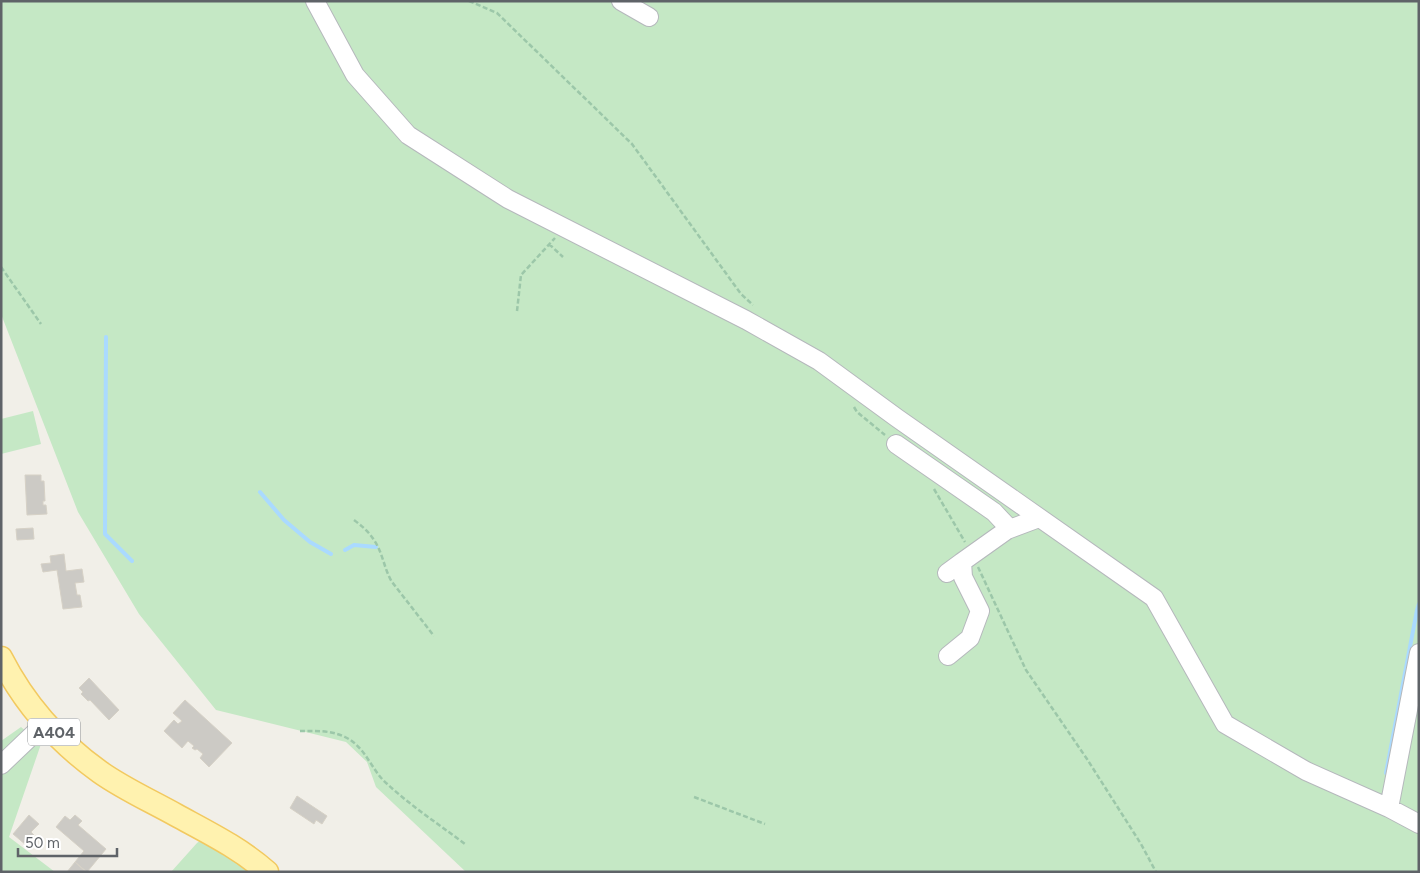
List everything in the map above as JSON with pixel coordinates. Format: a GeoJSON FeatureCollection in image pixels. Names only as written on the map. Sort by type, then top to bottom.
{"type":"FeatureCollection","features":[{"type":"Feature","properties":{"kind":"main road","name":"A404"},"geometry":{"type":"LineString","coordinates":[[1,658],[26,700],[45,723],[80,757],[101,772],[225,842],[256,862],[266,872]]}},
{"type":"Feature","properties":{"kind":"lane"},"geometry":{"type":"LineString","coordinates":[[315,1],[355,74],[408,135],[508,199],[746,320],[819,361],[1154,598],[1225,724],[1306,771],[1389,808],[1419,824]]}},
{"type":"Feature","properties":{"kind":"lane"},"geometry":{"type":"LineString","coordinates":[[621,1],[649,17]]}},
{"type":"Feature","properties":{"kind":"lane"},"geometry":{"type":"LineString","coordinates":[[896,444],[994,512],[1009,528]]}},
{"type":"Feature","properties":{"kind":"lane"},"geometry":{"type":"LineString","coordinates":[[947,573],[1009,528],[1039,518]]}},
{"type":"Feature","properties":{"kind":"lane"},"geometry":{"type":"LineString","coordinates":[[948,656],[970,638],[980,611],[963,577],[967,558]]}},
{"type":"Feature","properties":{"kind":"lane"},"geometry":{"type":"LineString","coordinates":[[1389,808],[1419,653]]}},
{"type":"Feature","properties":{"kind":"lane"},"geometry":{"type":"LineString","coordinates":[[1,765],[45,723]]}},
{"type":"Feature","properties":{"kind":"path"},"geometry":{"type":"LineString","coordinates":[[469,1],[497,13],[632,144],[741,294],[758,311]]}},
{"type":"Feature","properties":{"kind":"path"},"geometry":{"type":"LineString","coordinates":[[517,310],[521,275],[564,228]]}},
{"type":"Feature","properties":{"kind":"path"},"geometry":{"type":"LineString","coordinates":[[549,244],[563,257]]}},
{"type":"Feature","properties":{"kind":"path"},"geometry":{"type":"LineString","coordinates":[[1,267],[41,324]]}},
{"type":"Feature","properties":{"kind":"path"},"geometry":{"type":"LineString","coordinates":[[853,405],[857,412],[896,444]]}},
{"type":"Feature","properties":{"kind":"path"},"geometry":{"type":"LineString","coordinates":[[933,488],[967,558],[1026,670],[1092,767],[1141,844],[1156,872]]}},
{"type":"Feature","properties":{"kind":"path"},"geometry":{"type":"LineString","coordinates":[[354,520],[376,542],[392,582],[434,636]]}},
{"type":"Feature","properties":{"kind":"path"},"geometry":{"type":"LineString","coordinates":[[300,731],[325,731],[347,738],[363,752],[376,771],[394,789],[465,844]]}},
{"type":"Feature","properties":{"kind":"path"},"geometry":{"type":"LineString","coordinates":[[694,797],[765,824]]}},
{"type":"Feature","properties":{"kind":"green space"},"geometry":{"type":"Polygon","coordinates":[[[1,1],[1419,1],[1419,872],[466,872],[376,787],[367,762],[346,742],[216,710],[139,614],[78,512],[1,314],[1,1]]]}},
{"type":"Feature","properties":{"kind":"green space"},"geometry":{"type":"Polygon","coordinates":[[[33,411],[41,444],[1,454],[1,419],[33,411]]]}},
{"type":"Feature","properties":{"kind":"green space"},"geometry":{"type":"Polygon","coordinates":[[[21,727],[41,744],[9,837],[55,872],[1,872],[1,741],[21,727]]]}},
{"type":"Feature","properties":{"kind":"green space"},"geometry":{"type":"Polygon","coordinates":[[[202,839],[252,872],[171,872],[202,839]]]}},
{"type":"Feature","properties":{"kind":"building"},"geometry":{"type":"Polygon","coordinates":[[[25,475],[41,475],[41,481],[44,481],[45,501],[43,501],[43,505],[46,505],[47,514],[27,515],[25,475]]]}},
{"type":"Feature","properties":{"kind":"building"},"geometry":{"type":"Polygon","coordinates":[[[33,528],[34,539],[17,540],[16,529],[33,528]]]}},
{"type":"Feature","properties":{"kind":"building"},"geometry":{"type":"Polygon","coordinates":[[[64,554],[66,571],[82,569],[84,582],[75,583],[82,607],[63,609],[57,570],[43,572],[41,564],[51,563],[50,556],[64,554]]]}},
{"type":"Feature","properties":{"kind":"building"},"geometry":{"type":"Polygon","coordinates":[[[89,678],[119,710],[109,720],[90,700],[88,701],[81,694],[83,692],[79,688],[89,678]]]}},
{"type":"Feature","properties":{"kind":"building"},"geometry":{"type":"Polygon","coordinates":[[[185,700],[232,743],[209,767],[200,758],[203,754],[197,749],[192,748],[194,746],[188,741],[182,748],[164,731],[174,720],[178,724],[182,721],[173,713],[185,700]]]}},
{"type":"Feature","properties":{"kind":"building"},"geometry":{"type":"Polygon","coordinates":[[[297,796],[327,816],[322,824],[316,820],[314,824],[290,808],[297,796]]]}},
{"type":"Feature","properties":{"kind":"building"},"geometry":{"type":"Polygon","coordinates":[[[29,815],[39,824],[31,832],[34,835],[26,845],[13,834],[29,815]]]}},
{"type":"Feature","properties":{"kind":"building"},"geometry":{"type":"Polygon","coordinates":[[[75,815],[82,821],[78,825],[106,849],[87,872],[75,862],[84,851],[56,827],[65,816],[70,820],[75,815]]]}},
{"type":"Feature","properties":{"kind":"building"},"geometry":{"type":"Polygon","coordinates":[[[75,862],[86,872],[67,872],[75,862]]]}},
{"type":"Feature","properties":{"kind":"waterway"},"geometry":{"type":"LineString","coordinates":[[106,337],[105,534],[132,561]]}},
{"type":"Feature","properties":{"kind":"waterway"},"geometry":{"type":"LineString","coordinates":[[260,492],[284,520],[310,542],[331,554]]}},
{"type":"Feature","properties":{"kind":"waterway"},"geometry":{"type":"LineString","coordinates":[[345,550],[354,545],[376,547]]}},
{"type":"Feature","properties":{"kind":"waterway"},"geometry":{"type":"LineString","coordinates":[[1386,773],[1419,604]]}}]}
